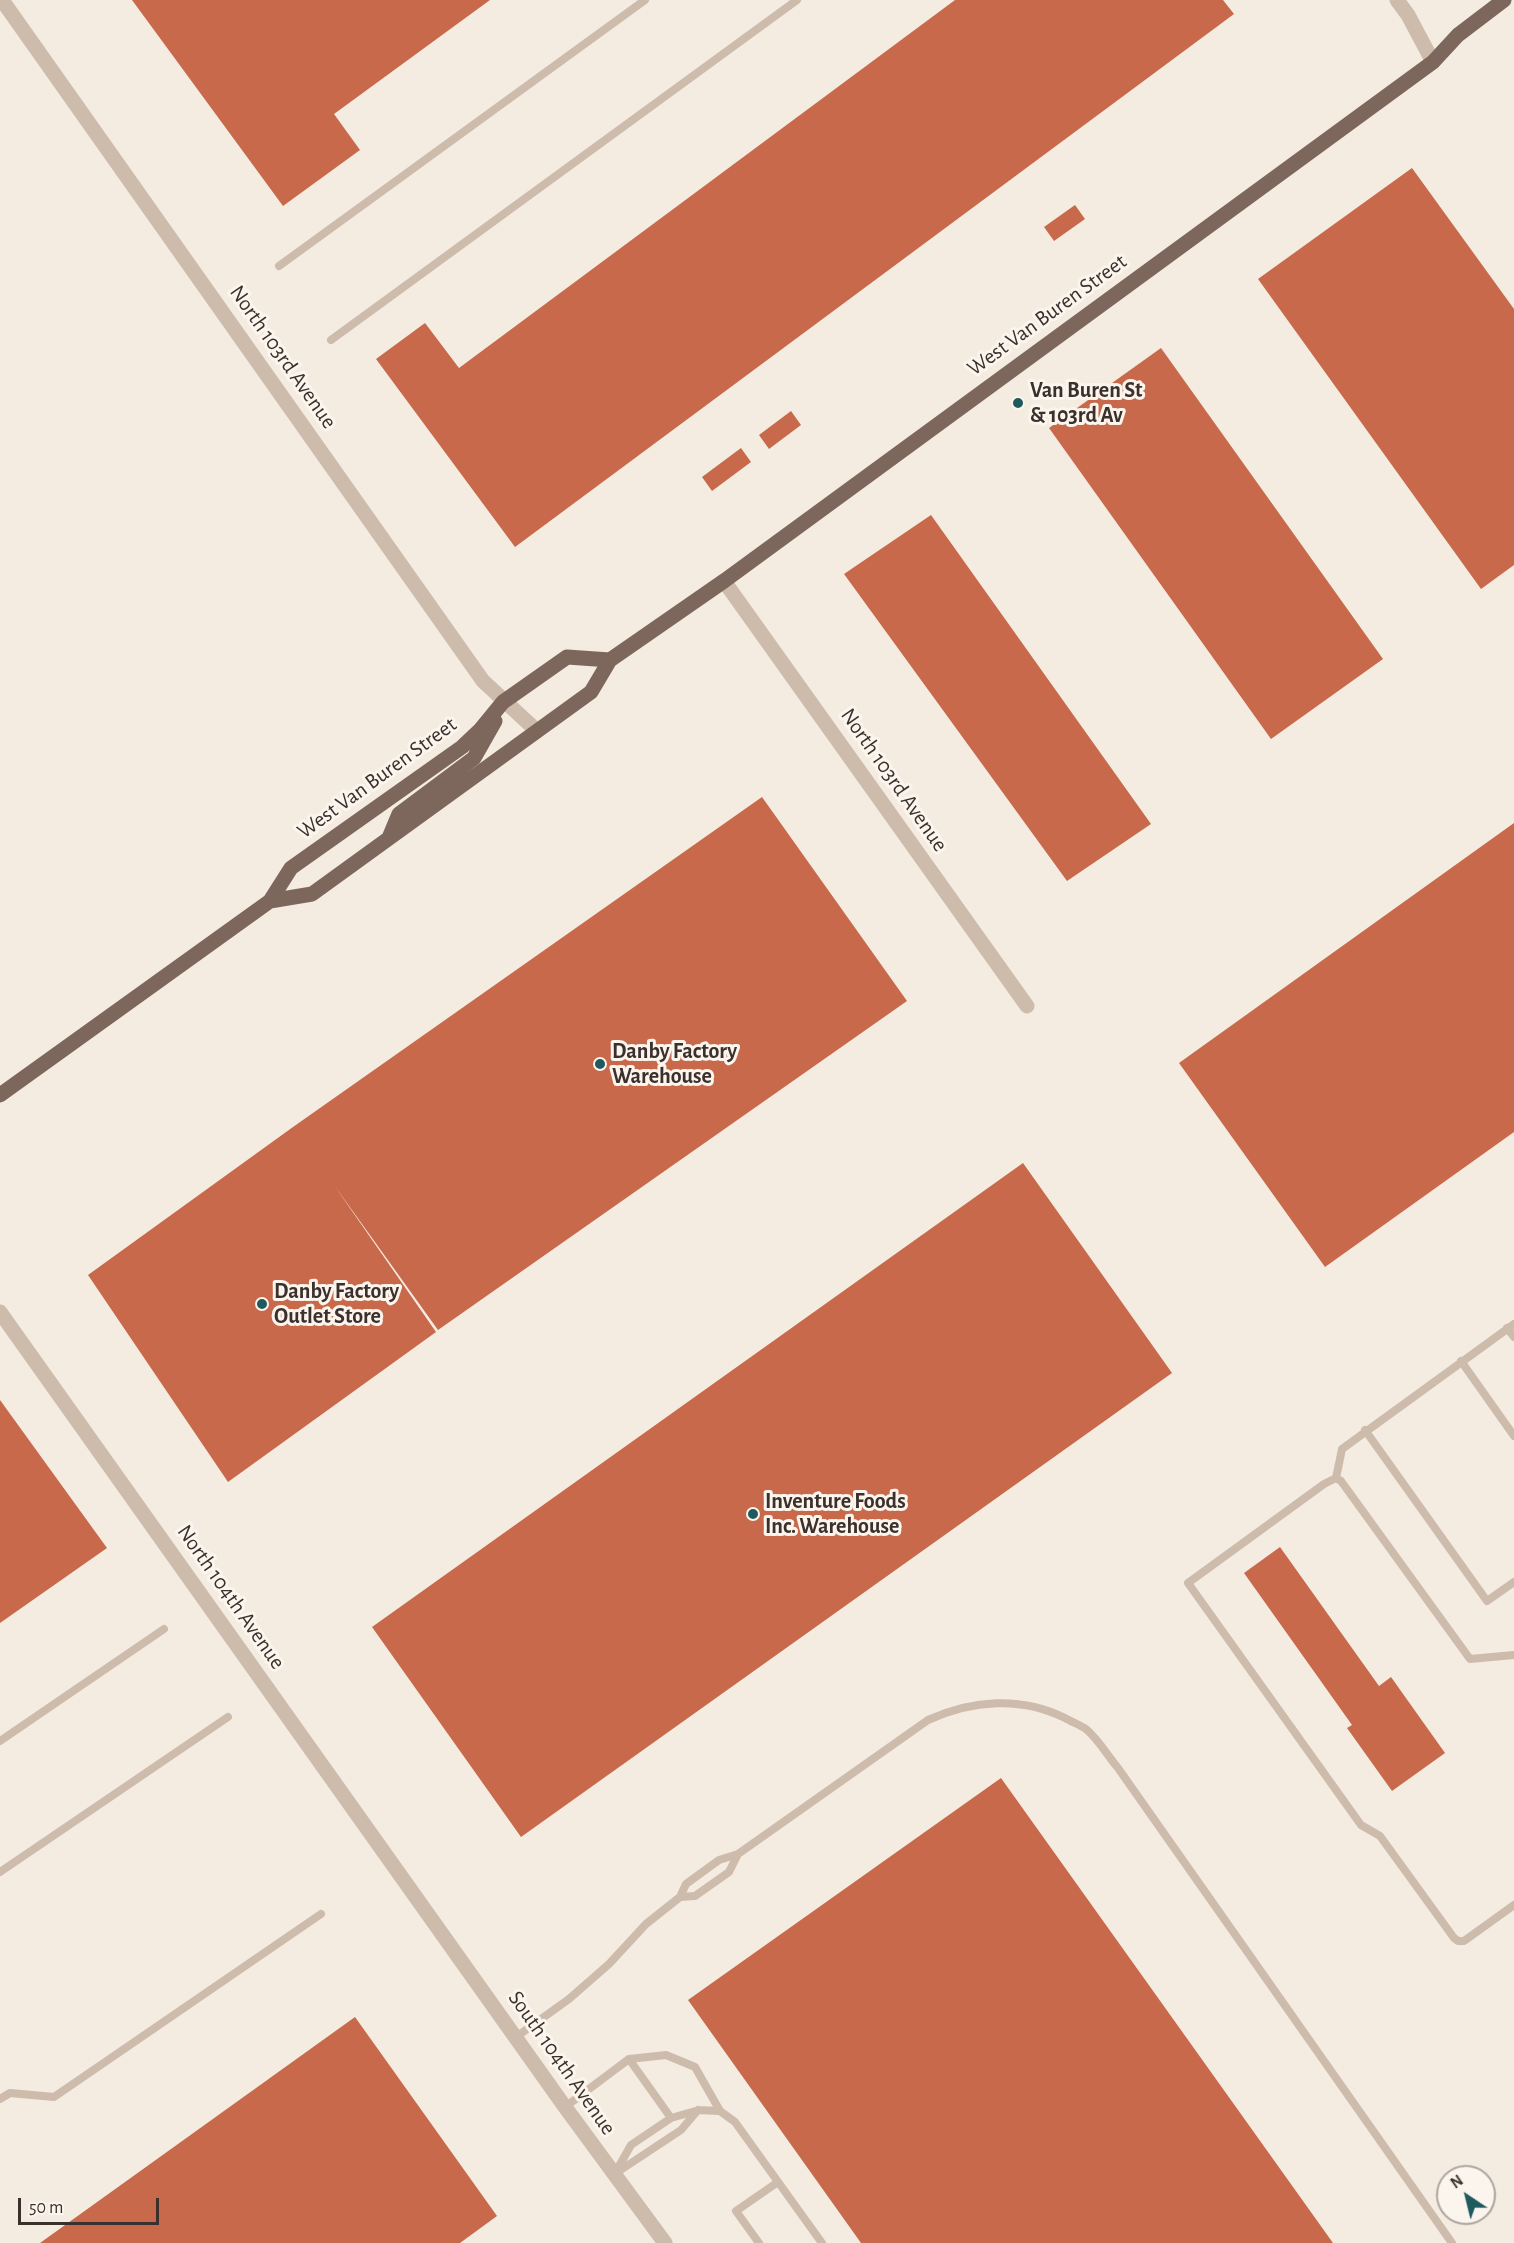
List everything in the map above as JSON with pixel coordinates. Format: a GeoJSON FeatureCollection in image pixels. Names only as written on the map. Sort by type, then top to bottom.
{"type":"FeatureCollection","features":[{"type":"Feature","properties":{"kind":"main road","name":"West Van Buren Street"},"geometry":{"type":"LineString","coordinates":[[270,901],[312,894],[591,692],[610,660],[724,581],[1433,62],[1458,34],[1504,0]]}},
{"type":"Feature","properties":{"kind":"main road","name":"West Van Buren Street"},"geometry":{"type":"LineString","coordinates":[[0,1095],[270,901],[291,868],[462,747],[480,730],[503,702],[567,657],[610,660]]}},
{"type":"Feature","properties":{"kind":"main road"},"geometry":{"type":"LineString","coordinates":[[389,838],[399,814],[474,758],[486,739],[503,702]]}},
{"type":"Feature","properties":{"kind":"street","name":"North 103rd Avenue"},"geometry":{"type":"LineString","coordinates":[[2,0],[483,681],[503,702],[537,731]]}},
{"type":"Feature","properties":{"kind":"street"},"geometry":{"type":"LineString","coordinates":[[1397,0],[1408,15],[1433,62]]}},
{"type":"Feature","properties":{"kind":"street","name":"North 103rd Avenue"},"geometry":{"type":"LineString","coordinates":[[724,581],[1027,1006]]}},
{"type":"Feature","properties":{"kind":"street","name":"North 104th Avenue"},"geometry":{"type":"LineString","coordinates":[[0,1312],[424,1908]]}},
{"type":"Feature","properties":{"kind":"street","name":"South 104th Avenue"},"geometry":{"type":"LineString","coordinates":[[424,1908],[665,2243]]}},
{"type":"Feature","properties":{"kind":"lane"},"geometry":{"type":"LineString","coordinates":[[279,266],[645,0]]}},
{"type":"Feature","properties":{"kind":"lane"},"geometry":{"type":"LineString","coordinates":[[331,340],[797,0]]}},
{"type":"Feature","properties":{"kind":"lane"},"geometry":{"type":"LineString","coordinates":[[1336,1478],[1342,1449],[1365,1430],[1511,1326],[1514,1337]]}},
{"type":"Feature","properties":{"kind":"lane"},"geometry":{"type":"LineString","coordinates":[[1461,1361],[1514,1436]]}},
{"type":"Feature","properties":{"kind":"lane"},"geometry":{"type":"LineString","coordinates":[[1365,1430],[1487,1602],[1514,1582]]}},
{"type":"Feature","properties":{"kind":"lane"},"geometry":{"type":"LineString","coordinates":[[1336,1478],[1341,1481],[1470,1659],[1514,1654]]}},
{"type":"Feature","properties":{"kind":"lane"},"geometry":{"type":"LineString","coordinates":[[1336,1478],[1330,1480],[1190,1581],[1188,1586],[1361,1825],[1380,1836],[1454,1938],[1464,1941],[1514,1905]]}},
{"type":"Feature","properties":{"kind":"lane"},"geometry":{"type":"LineString","coordinates":[[0,1741],[164,1629]]}},
{"type":"Feature","properties":{"kind":"lane"},"geometry":{"type":"LineString","coordinates":[[516,2037],[569,1999],[609,1964],[646,1924],[680,1897],[687,1884],[719,1860],[738,1854],[928,1720],[951,1710],[973,1705],[1008,1702],[1049,1710],[1086,1729],[1118,1768],[1452,2243]]}},
{"type":"Feature","properties":{"kind":"lane"},"geometry":{"type":"LineString","coordinates":[[0,1872],[228,1717]]}},
{"type":"Feature","properties":{"kind":"lane"},"geometry":{"type":"LineString","coordinates":[[680,1897],[695,1896],[729,1872],[738,1854]]}},
{"type":"Feature","properties":{"kind":"lane"},"geometry":{"type":"LineString","coordinates":[[0,2099],[10,2093],[54,2097],[321,1914]]}},
{"type":"Feature","properties":{"kind":"lane"},"geometry":{"type":"LineString","coordinates":[[565,2107],[628,2059],[666,2055],[695,2067],[720,2111],[735,2122],[822,2243]]}},
{"type":"Feature","properties":{"kind":"lane"},"geometry":{"type":"LineString","coordinates":[[628,2059],[670,2118]]}},
{"type":"Feature","properties":{"kind":"lane"},"geometry":{"type":"LineString","coordinates":[[614,2175],[631,2145],[670,2118],[699,2110],[720,2111]]}},
{"type":"Feature","properties":{"kind":"lane"},"geometry":{"type":"LineString","coordinates":[[614,2175],[681,2130],[699,2110]]}},
{"type":"Feature","properties":{"kind":"lane"},"geometry":{"type":"LineString","coordinates":[[759,2243],[736,2211],[778,2182]]}},
{"type":"Feature","properties":{"kind":"building"},"geometry":{"type":"Polygon","coordinates":[[[132,0],[490,0],[334,114],[360,150],[283,206],[132,0]]]}},
{"type":"Feature","properties":{"kind":"building"},"geometry":{"type":"Polygon","coordinates":[[[955,0],[1223,0],[1234,14],[515,547],[376,359],[425,323],[459,368],[955,0]]]}},
{"type":"Feature","properties":{"kind":"building"},"geometry":{"type":"Polygon","coordinates":[[[1412,168],[1514,309],[1514,565],[1481,589],[1258,279],[1412,168]]]}},
{"type":"Feature","properties":{"kind":"building"},"geometry":{"type":"Polygon","coordinates":[[[1075,205],[1085,219],[1054,241],[1044,227],[1075,205]]]}},
{"type":"Feature","properties":{"kind":"building"},"geometry":{"type":"Polygon","coordinates":[[[1161,348],[1383,659],[1271,739],[1049,428],[1161,348]]]}},
{"type":"Feature","properties":{"kind":"building"},"geometry":{"type":"Polygon","coordinates":[[[791,411],[801,425],[769,449],[759,435],[791,411]]]}},
{"type":"Feature","properties":{"kind":"building"},"geometry":{"type":"Polygon","coordinates":[[[741,448],[751,462],[712,491],[702,477],[741,448]]]}},
{"type":"Feature","properties":{"kind":"building"},"geometry":{"type":"Polygon","coordinates":[[[931,515],[1151,824],[1067,881],[844,574],[931,515]]]}},
{"type":"Feature","properties":{"kind":"building","name":"Danby Factory Warehouse"},"geometry":{"type":"Polygon","coordinates":[[[762,797],[907,1001],[438,1330],[334,1185],[436,1332],[228,1482],[88,1275],[293,1127],[762,797]]]}},
{"type":"Feature","properties":{"kind":"building"},"geometry":{"type":"Polygon","coordinates":[[[1514,823],[1514,1132],[1325,1267],[1179,1063],[1514,823]]]}},
{"type":"Feature","properties":{"kind":"building","name":"Inventure Foods Inc. Warehouse"},"geometry":{"type":"Polygon","coordinates":[[[1023,1163],[1172,1373],[521,1837],[372,1627],[1023,1163]]]}},
{"type":"Feature","properties":{"kind":"building"},"geometry":{"type":"Polygon","coordinates":[[[0,1400],[107,1548],[0,1623],[0,1400]]]}},
{"type":"Feature","properties":{"kind":"building"},"geometry":{"type":"Polygon","coordinates":[[[1280,1547],[1379,1686],[1391,1677],[1445,1753],[1392,1791],[1347,1728],[1352,1725],[1244,1573],[1280,1547]]]}},
{"type":"Feature","properties":{"kind":"building"},"geometry":{"type":"Polygon","coordinates":[[[1001,1778],[1333,2243],[861,2243],[688,2000],[1001,1778]]]}},
{"type":"Feature","properties":{"kind":"building"},"geometry":{"type":"Polygon","coordinates":[[[355,2017],[497,2216],[460,2243],[40,2243],[355,2017]]]}},
{"type":"Feature","properties":{"kind":"place","name":"Van Buren St & 103rd Av"},"geometry":{"type":"Point","coordinates":[1018,403]}},
{"type":"Feature","properties":{"kind":"place","name":"Danby Factory Warehouse"},"geometry":{"type":"Point","coordinates":[600,1064]}},
{"type":"Feature","properties":{"kind":"place","name":"Danby Factory Outlet Store"},"geometry":{"type":"Point","coordinates":[262,1304]}},
{"type":"Feature","properties":{"kind":"place","name":"Inventure Foods Inc. Warehouse"},"geometry":{"type":"Point","coordinates":[753,1514]}}]}
